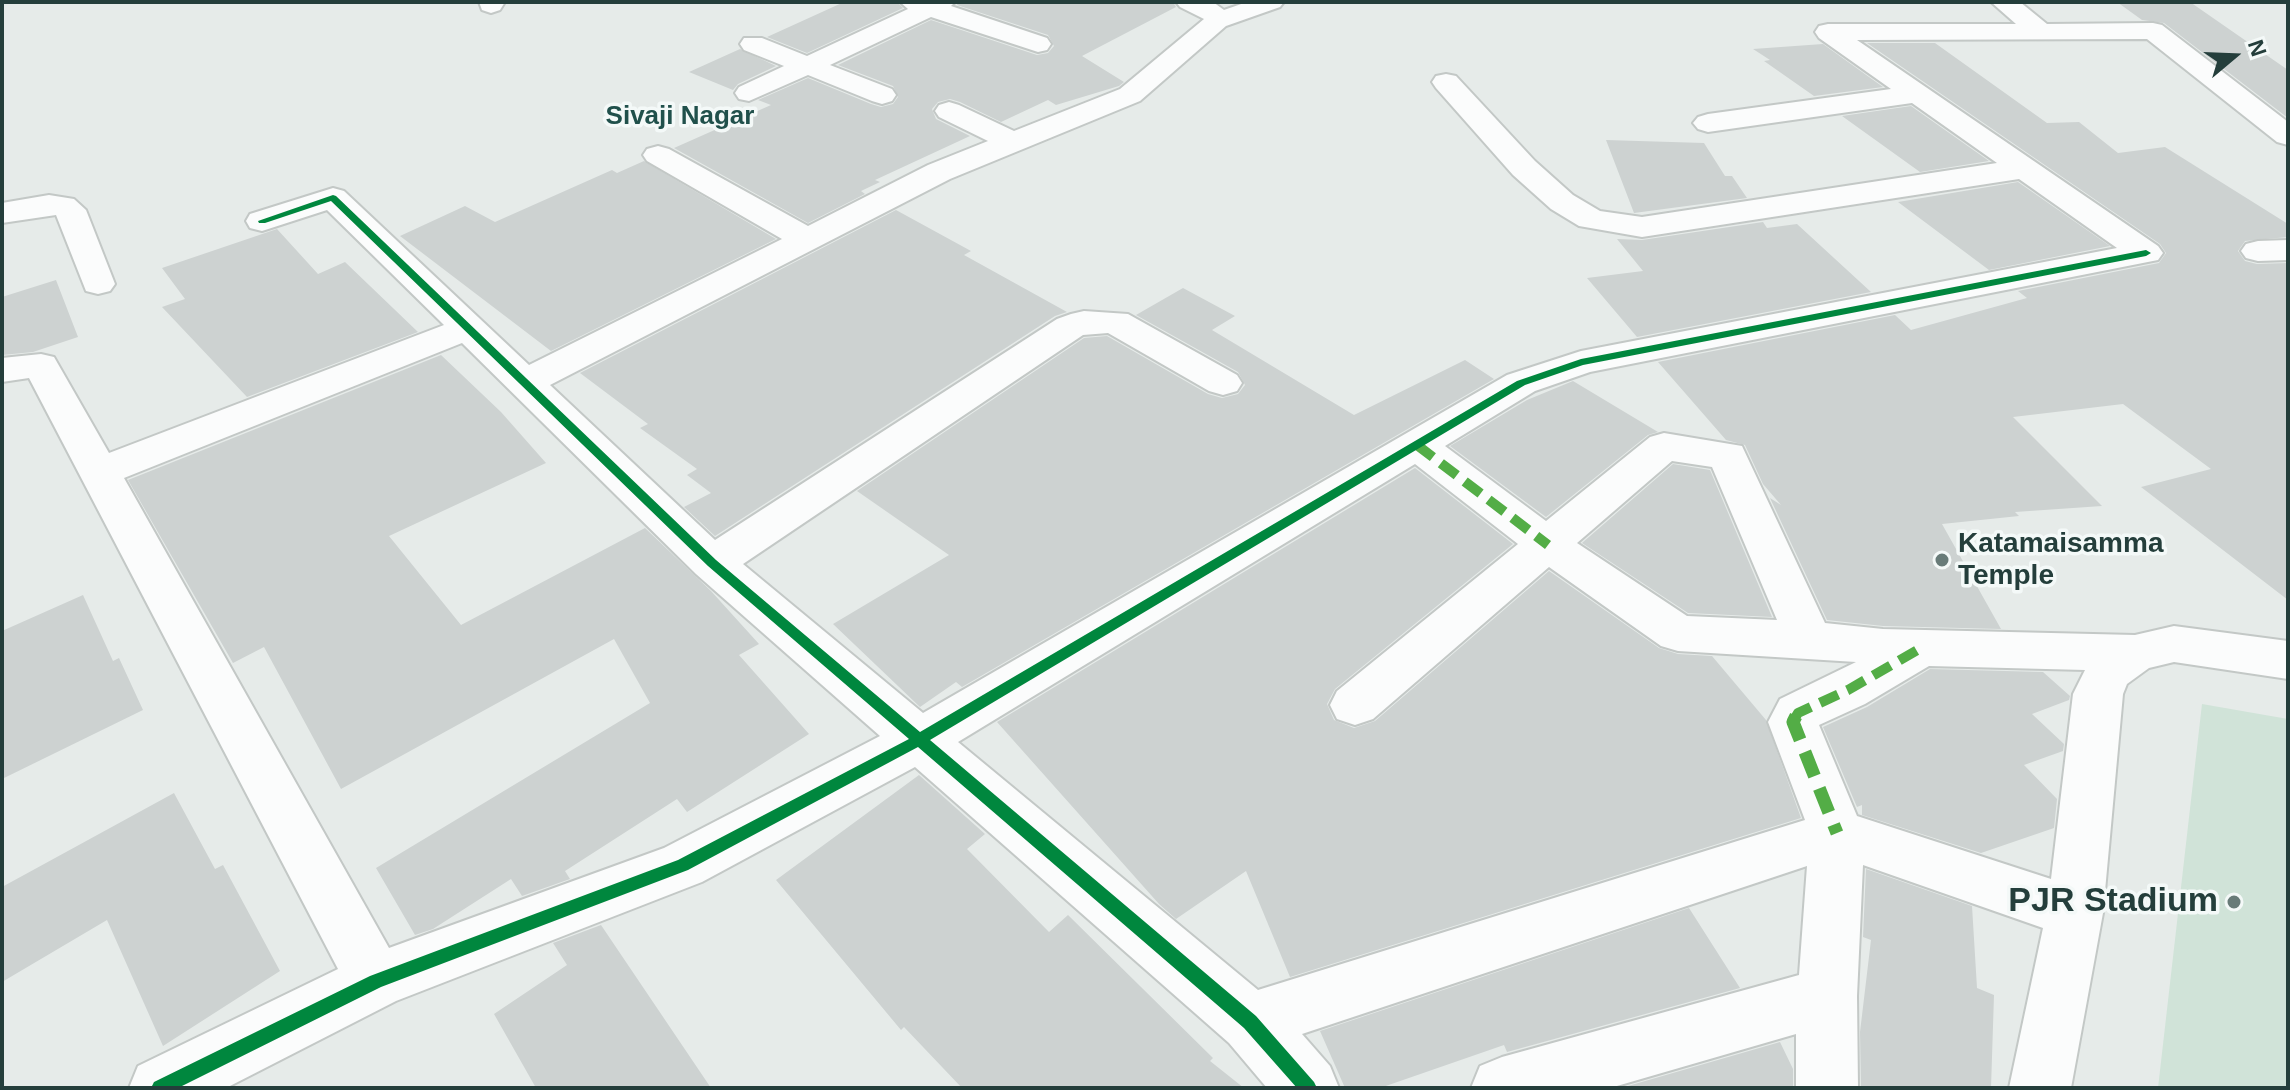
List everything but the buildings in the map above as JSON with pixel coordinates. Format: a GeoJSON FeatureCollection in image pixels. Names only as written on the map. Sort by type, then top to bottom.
{"type":"FeatureCollection","features":[{"type":"Feature","properties":{"kind":"street"},"geometry":{"type":"LineString","coordinates":[[1189,2],[1206,8],[1217,21]]}},
{"type":"Feature","properties":{"kind":"street"},"geometry":{"type":"LineString","coordinates":[[526,382],[939,172],[1130,95],[1217,21],[1271,2]]}},
{"type":"Feature","properties":{"kind":"street"},"geometry":{"type":"LineString","coordinates":[[2004,2],[2041,32]]}},
{"type":"Feature","properties":{"kind":"street"},"geometry":{"type":"LineString","coordinates":[[749,93],[928,4],[1038,44]]}},
{"type":"Feature","properties":{"kind":"street"},"geometry":{"type":"LineString","coordinates":[[160,1088],[376,981],[683,865],[919,740],[1521,383],[1581,362],[2146,253],[1828,32],[2153,31],[2288,136]]}},
{"type":"Feature","properties":{"kind":"street"},"geometry":{"type":"LineString","coordinates":[[753,44],[882,95]]}},
{"type":"Feature","properties":{"kind":"street"},"geometry":{"type":"LineString","coordinates":[[1446,82],[1524,168],[1562,202],[1591,219],[1642,227],[2022,169]]}},
{"type":"Feature","properties":{"kind":"street"},"geometry":{"type":"LineString","coordinates":[[1708,123],[1916,94]]}},
{"type":"Feature","properties":{"kind":"street"},"geometry":{"type":"LineString","coordinates":[[949,111],[1013,142]]}},
{"type":"Feature","properties":{"kind":"street"},"geometry":{"type":"LineString","coordinates":[[658,155],[807,239]]}},
{"type":"Feature","properties":{"kind":"street"},"geometry":{"type":"LineString","coordinates":[[262,221],[333,198],[712,563],[1250,1022],[1308,1088]]}},
{"type":"Feature","properties":{"kind":"street"},"geometry":{"type":"LineString","coordinates":[[2,213],[49,205],[70,210],[98,284]]}},
{"type":"Feature","properties":{"kind":"street"},"geometry":{"type":"LineString","coordinates":[[712,563],[1070,327],[1084,322],[1115,322],[1223,383]]}},
{"type":"Feature","properties":{"kind":"street"},"geometry":{"type":"LineString","coordinates":[[99,472],[469,328]]}},
{"type":"Feature","properties":{"kind":"street"},"geometry":{"type":"LineString","coordinates":[[2,370],[41,365],[376,981]]}},
{"type":"Feature","properties":{"kind":"street"},"geometry":{"type":"LineString","coordinates":[[1417,445],[1548,545],[1678,633],[1921,648],[2135,653],[2174,644],[2288,660]]}},
{"type":"Feature","properties":{"kind":"street"},"geometry":{"type":"LineString","coordinates":[[1355,705],[1664,446],[1728,456],[1809,639]]}},
{"type":"Feature","properties":{"kind":"street"},"geometry":{"type":"LineString","coordinates":[[1827,1088],[1827,996],[1837,833],[1793,722],[1798,713],[1848,690],[1921,648]]}},
{"type":"Feature","properties":{"kind":"street"},"geometry":{"type":"LineString","coordinates":[[2040,1088],[2075,913],[2098,694],[2108,672],[2135,653]]}},
{"type":"Feature","properties":{"kind":"street"},"geometry":{"type":"LineString","coordinates":[[1250,1022],[1837,833],[2075,913]]}},
{"type":"Feature","properties":{"kind":"street"},"geometry":{"type":"LineString","coordinates":[[1502,1088],[1827,996]]}},
{"type":"Feature","properties":{"kind":"green space","name":"PJR Stadium"},"geometry":{"type":"Polygon","coordinates":[[[2202,704],[2288,719],[2288,1088],[2158,1088],[2202,704]]]}},
{"type":"Feature","properties":{"kind":"marked path"},"geometry":{"type":"LineString","coordinates":[[1417,445],[1548,545]]}},
{"type":"Feature","properties":{"kind":"marked path"},"geometry":{"type":"LineString","coordinates":[[1837,833],[1793,722],[1798,713],[1848,690],[1921,648]]}},
{"type":"Feature","properties":{"kind":"cycle path"},"geometry":{"type":"LineString","coordinates":[[262,221],[333,198],[712,563],[1250,1022],[1308,1088]]}},
{"type":"Feature","properties":{"kind":"cycle path"},"geometry":{"type":"LineString","coordinates":[[160,1088],[376,981],[683,865],[919,740],[1521,383],[1581,362],[2146,253]]}},
{"type":"Feature","properties":{"kind":"place","name":"Katamaisamma Temple"},"geometry":{"type":"Point","coordinates":[1942,560]}},
{"type":"Feature","properties":{"kind":"place","name":"PJR Stadium"},"geometry":{"type":"Point","coordinates":[2234,902]}},
{"type":"Feature","properties":{"kind":"district","name":"Sivaji Nagar"},"geometry":{"type":"Point","coordinates":[680,117]}}]}
